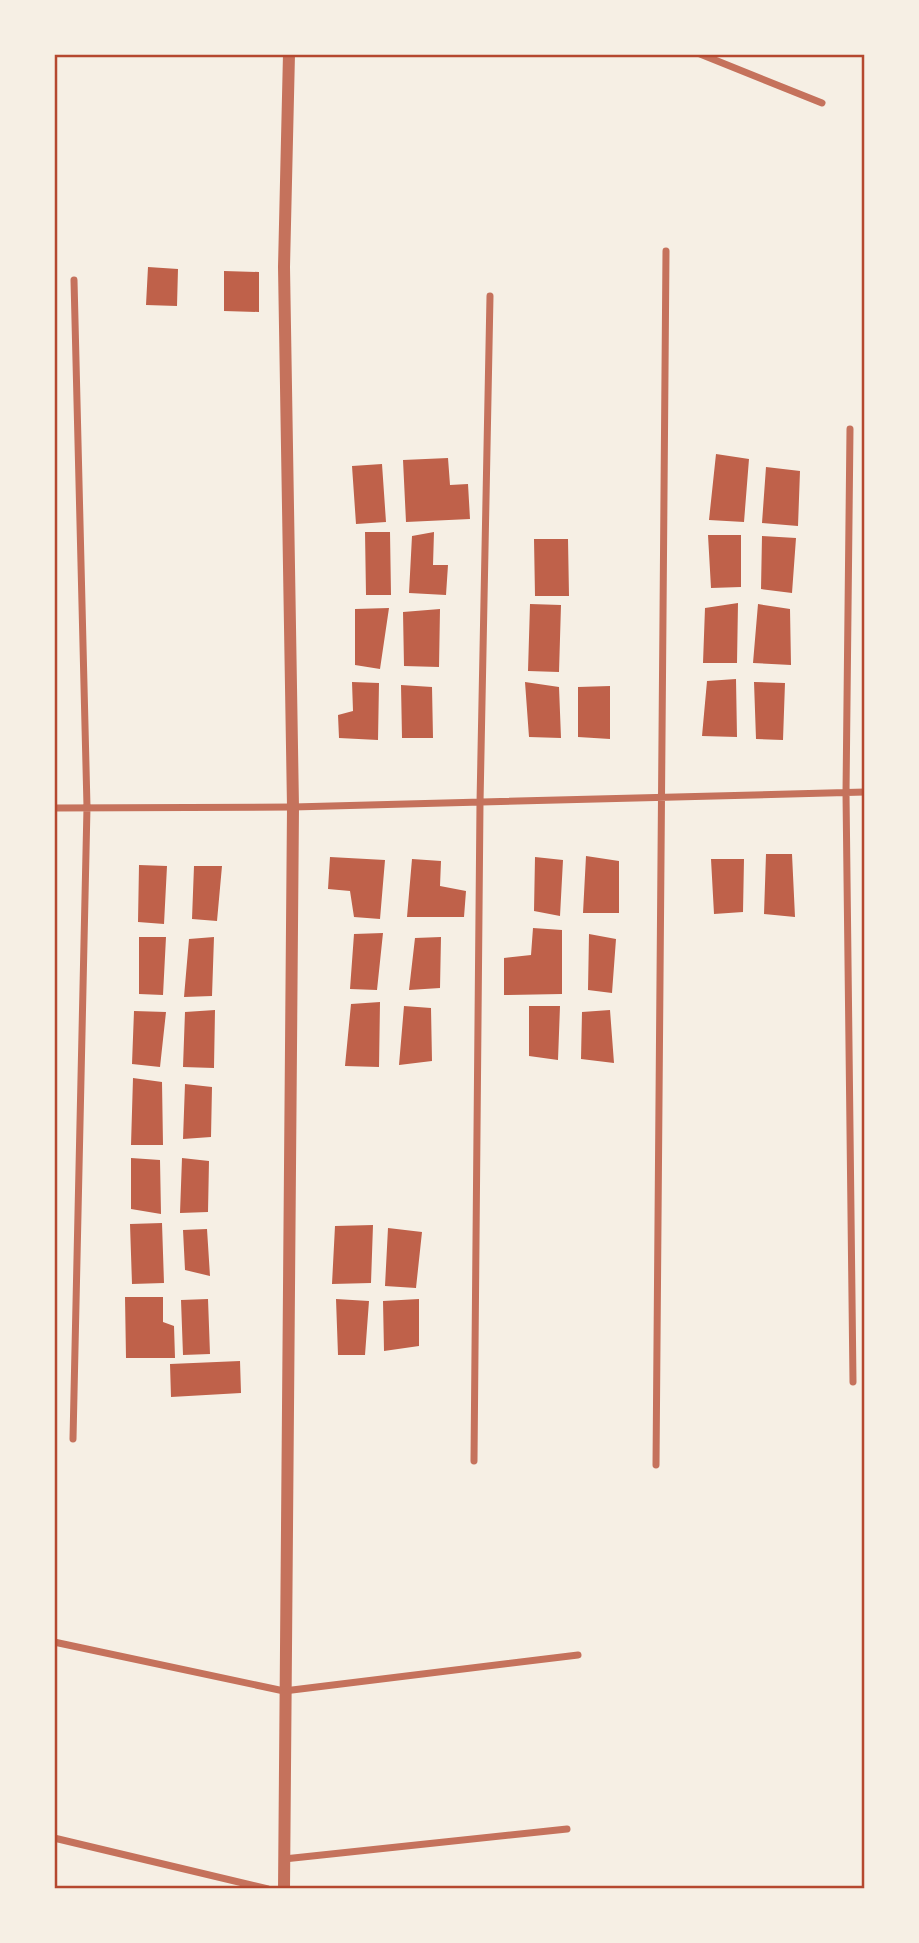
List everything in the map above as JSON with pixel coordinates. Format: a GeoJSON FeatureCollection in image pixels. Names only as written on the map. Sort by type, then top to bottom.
{"type":"FeatureCollection","features":[{"type":"Feature","properties":{"kind":"street"},"geometry":{"type":"LineString","coordinates":[[284,1889],[293,807],[284,267],[289,54]]}},
{"type":"Feature","properties":{"kind":"street"},"geometry":{"type":"LineString","coordinates":[[700,54],[822,103]]}},
{"type":"Feature","properties":{"kind":"street"},"geometry":{"type":"LineString","coordinates":[[656,1465],[666,251]]}},
{"type":"Feature","properties":{"kind":"street"},"geometry":{"type":"LineString","coordinates":[[73,1439],[87,807],[74,280]]}},
{"type":"Feature","properties":{"kind":"street"},"geometry":{"type":"LineString","coordinates":[[474,1461],[480,803],[490,296]]}},
{"type":"Feature","properties":{"kind":"street"},"geometry":{"type":"LineString","coordinates":[[850,429],[846,793],[853,1382]]}},
{"type":"Feature","properties":{"kind":"street"},"geometry":{"type":"LineString","coordinates":[[54,808],[293,807],[865,792]]}},
{"type":"Feature","properties":{"kind":"street"},"geometry":{"type":"LineString","coordinates":[[54,1642],[284,1691],[578,1655]]}},
{"type":"Feature","properties":{"kind":"street"},"geometry":{"type":"LineString","coordinates":[[285,1860],[567,1829]]}},
{"type":"Feature","properties":{"kind":"street"},"geometry":{"type":"LineString","coordinates":[[54,1838],[268,1889]]}},
{"type":"Feature","properties":{"kind":"building"},"geometry":{"type":"Polygon","coordinates":[[[148,267],[178,269],[177,306],[146,305],[148,267]]]}},
{"type":"Feature","properties":{"kind":"building"},"geometry":{"type":"Polygon","coordinates":[[[224,271],[259,272],[259,312],[224,311],[224,271]]]}},
{"type":"Feature","properties":{"kind":"building"},"geometry":{"type":"Polygon","coordinates":[[[716,454],[749,459],[744,522],[709,520],[716,454]]]}},
{"type":"Feature","properties":{"kind":"building"},"geometry":{"type":"Polygon","coordinates":[[[448,458],[450,485],[468,484],[470,519],[406,522],[403,460],[448,458]]]}},
{"type":"Feature","properties":{"kind":"building"},"geometry":{"type":"Polygon","coordinates":[[[382,464],[386,522],[356,524],[352,466],[382,464]]]}},
{"type":"Feature","properties":{"kind":"building"},"geometry":{"type":"Polygon","coordinates":[[[766,467],[800,471],[798,526],[762,523],[766,467]]]}},
{"type":"Feature","properties":{"kind":"building"},"geometry":{"type":"Polygon","coordinates":[[[365,532],[390,532],[391,595],[366,595],[365,532]]]}},
{"type":"Feature","properties":{"kind":"building"},"geometry":{"type":"Polygon","coordinates":[[[434,532],[433,565],[448,565],[446,595],[409,593],[412,536],[434,532]]]}},
{"type":"Feature","properties":{"kind":"building"},"geometry":{"type":"Polygon","coordinates":[[[708,535],[741,535],[741,587],[711,588],[708,535]]]}},
{"type":"Feature","properties":{"kind":"building"},"geometry":{"type":"Polygon","coordinates":[[[762,536],[796,538],[792,593],[761,589],[762,536]]]}},
{"type":"Feature","properties":{"kind":"building"},"geometry":{"type":"Polygon","coordinates":[[[534,539],[568,539],[569,596],[535,596],[534,539]]]}},
{"type":"Feature","properties":{"kind":"building"},"geometry":{"type":"Polygon","coordinates":[[[738,603],[737,663],[703,663],[705,608],[738,603]]]}},
{"type":"Feature","properties":{"kind":"building"},"geometry":{"type":"Polygon","coordinates":[[[530,604],[561,605],[559,672],[528,671],[530,604]]]}},
{"type":"Feature","properties":{"kind":"building"},"geometry":{"type":"Polygon","coordinates":[[[758,604],[790,609],[791,665],[753,663],[758,604]]]}},
{"type":"Feature","properties":{"kind":"building"},"geometry":{"type":"Polygon","coordinates":[[[389,608],[380,669],[355,665],[355,609],[389,608]]]}},
{"type":"Feature","properties":{"kind":"building"},"geometry":{"type":"Polygon","coordinates":[[[440,609],[439,667],[404,666],[403,612],[440,609]]]}},
{"type":"Feature","properties":{"kind":"building"},"geometry":{"type":"Polygon","coordinates":[[[736,679],[737,737],[702,736],[707,681],[736,679]]]}},
{"type":"Feature","properties":{"kind":"building"},"geometry":{"type":"Polygon","coordinates":[[[352,682],[379,683],[378,740],[339,738],[338,715],[353,711],[352,682]]]}},
{"type":"Feature","properties":{"kind":"building"},"geometry":{"type":"Polygon","coordinates":[[[525,682],[559,687],[561,738],[529,737],[525,682]]]}},
{"type":"Feature","properties":{"kind":"building"},"geometry":{"type":"Polygon","coordinates":[[[754,682],[785,683],[783,740],[756,739],[754,682]]]}},
{"type":"Feature","properties":{"kind":"building"},"geometry":{"type":"Polygon","coordinates":[[[401,685],[432,687],[433,738],[402,738],[401,685]]]}},
{"type":"Feature","properties":{"kind":"building"},"geometry":{"type":"Polygon","coordinates":[[[610,686],[610,739],[578,737],[578,687],[610,686]]]}},
{"type":"Feature","properties":{"kind":"building"},"geometry":{"type":"Polygon","coordinates":[[[766,854],[792,854],[795,917],[764,914],[766,854]]]}},
{"type":"Feature","properties":{"kind":"building"},"geometry":{"type":"Polygon","coordinates":[[[586,856],[619,861],[619,913],[583,913],[586,856]]]}},
{"type":"Feature","properties":{"kind":"building"},"geometry":{"type":"Polygon","coordinates":[[[330,857],[385,860],[380,919],[354,917],[350,891],[328,889],[330,857]]]}},
{"type":"Feature","properties":{"kind":"building"},"geometry":{"type":"Polygon","coordinates":[[[535,857],[563,860],[560,916],[534,911],[535,857]]]}},
{"type":"Feature","properties":{"kind":"building"},"geometry":{"type":"Polygon","coordinates":[[[412,859],[441,861],[440,886],[466,891],[464,917],[407,917],[412,859]]]}},
{"type":"Feature","properties":{"kind":"building"},"geometry":{"type":"Polygon","coordinates":[[[711,859],[744,859],[743,912],[714,914],[711,859]]]}},
{"type":"Feature","properties":{"kind":"building"},"geometry":{"type":"Polygon","coordinates":[[[139,865],[167,866],[164,924],[138,922],[139,865]]]}},
{"type":"Feature","properties":{"kind":"building"},"geometry":{"type":"Polygon","coordinates":[[[194,866],[222,866],[217,921],[192,919],[194,866]]]}},
{"type":"Feature","properties":{"kind":"building"},"geometry":{"type":"Polygon","coordinates":[[[533,928],[562,930],[562,994],[504,995],[504,958],[531,955],[533,928]]]}},
{"type":"Feature","properties":{"kind":"building"},"geometry":{"type":"Polygon","coordinates":[[[383,933],[377,990],[350,989],[354,934],[383,933]]]}},
{"type":"Feature","properties":{"kind":"building"},"geometry":{"type":"Polygon","coordinates":[[[589,934],[616,939],[612,993],[588,990],[589,934]]]}},
{"type":"Feature","properties":{"kind":"building"},"geometry":{"type":"Polygon","coordinates":[[[139,937],[166,937],[163,995],[139,994],[139,937]]]}},
{"type":"Feature","properties":{"kind":"building"},"geometry":{"type":"Polygon","coordinates":[[[214,937],[212,996],[184,997],[189,939],[214,937]]]}},
{"type":"Feature","properties":{"kind":"building"},"geometry":{"type":"Polygon","coordinates":[[[441,937],[440,988],[409,990],[415,938],[441,937]]]}},
{"type":"Feature","properties":{"kind":"building"},"geometry":{"type":"Polygon","coordinates":[[[380,1002],[379,1067],[345,1066],[351,1004],[380,1002]]]}},
{"type":"Feature","properties":{"kind":"building"},"geometry":{"type":"Polygon","coordinates":[[[404,1006],[431,1008],[432,1061],[399,1065],[404,1006]]]}},
{"type":"Feature","properties":{"kind":"building"},"geometry":{"type":"Polygon","coordinates":[[[529,1006],[560,1006],[558,1060],[529,1056],[529,1006]]]}},
{"type":"Feature","properties":{"kind":"building"},"geometry":{"type":"Polygon","coordinates":[[[215,1010],[214,1068],[183,1067],[185,1012],[215,1010]]]}},
{"type":"Feature","properties":{"kind":"building"},"geometry":{"type":"Polygon","coordinates":[[[610,1010],[614,1063],[581,1059],[582,1012],[610,1010]]]}},
{"type":"Feature","properties":{"kind":"building"},"geometry":{"type":"Polygon","coordinates":[[[134,1011],[166,1012],[160,1067],[132,1064],[134,1011]]]}},
{"type":"Feature","properties":{"kind":"building"},"geometry":{"type":"Polygon","coordinates":[[[133,1078],[162,1082],[163,1145],[131,1145],[133,1078]]]}},
{"type":"Feature","properties":{"kind":"building"},"geometry":{"type":"Polygon","coordinates":[[[185,1084],[212,1087],[211,1137],[183,1139],[185,1084]]]}},
{"type":"Feature","properties":{"kind":"building"},"geometry":{"type":"Polygon","coordinates":[[[131,1158],[160,1160],[161,1214],[131,1209],[131,1158]]]}},
{"type":"Feature","properties":{"kind":"building"},"geometry":{"type":"Polygon","coordinates":[[[182,1158],[209,1161],[208,1212],[180,1213],[182,1158]]]}},
{"type":"Feature","properties":{"kind":"building"},"geometry":{"type":"Polygon","coordinates":[[[162,1223],[164,1283],[132,1284],[130,1224],[162,1223]]]}},
{"type":"Feature","properties":{"kind":"building"},"geometry":{"type":"Polygon","coordinates":[[[373,1225],[371,1283],[332,1284],[335,1226],[373,1225]]]}},
{"type":"Feature","properties":{"kind":"building"},"geometry":{"type":"Polygon","coordinates":[[[388,1228],[422,1232],[416,1288],[385,1286],[388,1228]]]}},
{"type":"Feature","properties":{"kind":"building"},"geometry":{"type":"Polygon","coordinates":[[[207,1229],[210,1276],[185,1270],[183,1230],[207,1229]]]}},
{"type":"Feature","properties":{"kind":"building"},"geometry":{"type":"Polygon","coordinates":[[[125,1297],[163,1297],[163,1322],[174,1326],[175,1358],[126,1358],[125,1297]]]}},
{"type":"Feature","properties":{"kind":"building"},"geometry":{"type":"Polygon","coordinates":[[[208,1299],[210,1354],[183,1355],[181,1300],[208,1299]]]}},
{"type":"Feature","properties":{"kind":"building"},"geometry":{"type":"Polygon","coordinates":[[[336,1299],[369,1301],[365,1355],[338,1355],[336,1299]]]}},
{"type":"Feature","properties":{"kind":"building"},"geometry":{"type":"Polygon","coordinates":[[[419,1299],[419,1346],[384,1351],[383,1301],[419,1299]]]}},
{"type":"Feature","properties":{"kind":"building"},"geometry":{"type":"Polygon","coordinates":[[[240,1361],[241,1393],[171,1397],[170,1364],[240,1361]]]}}]}
